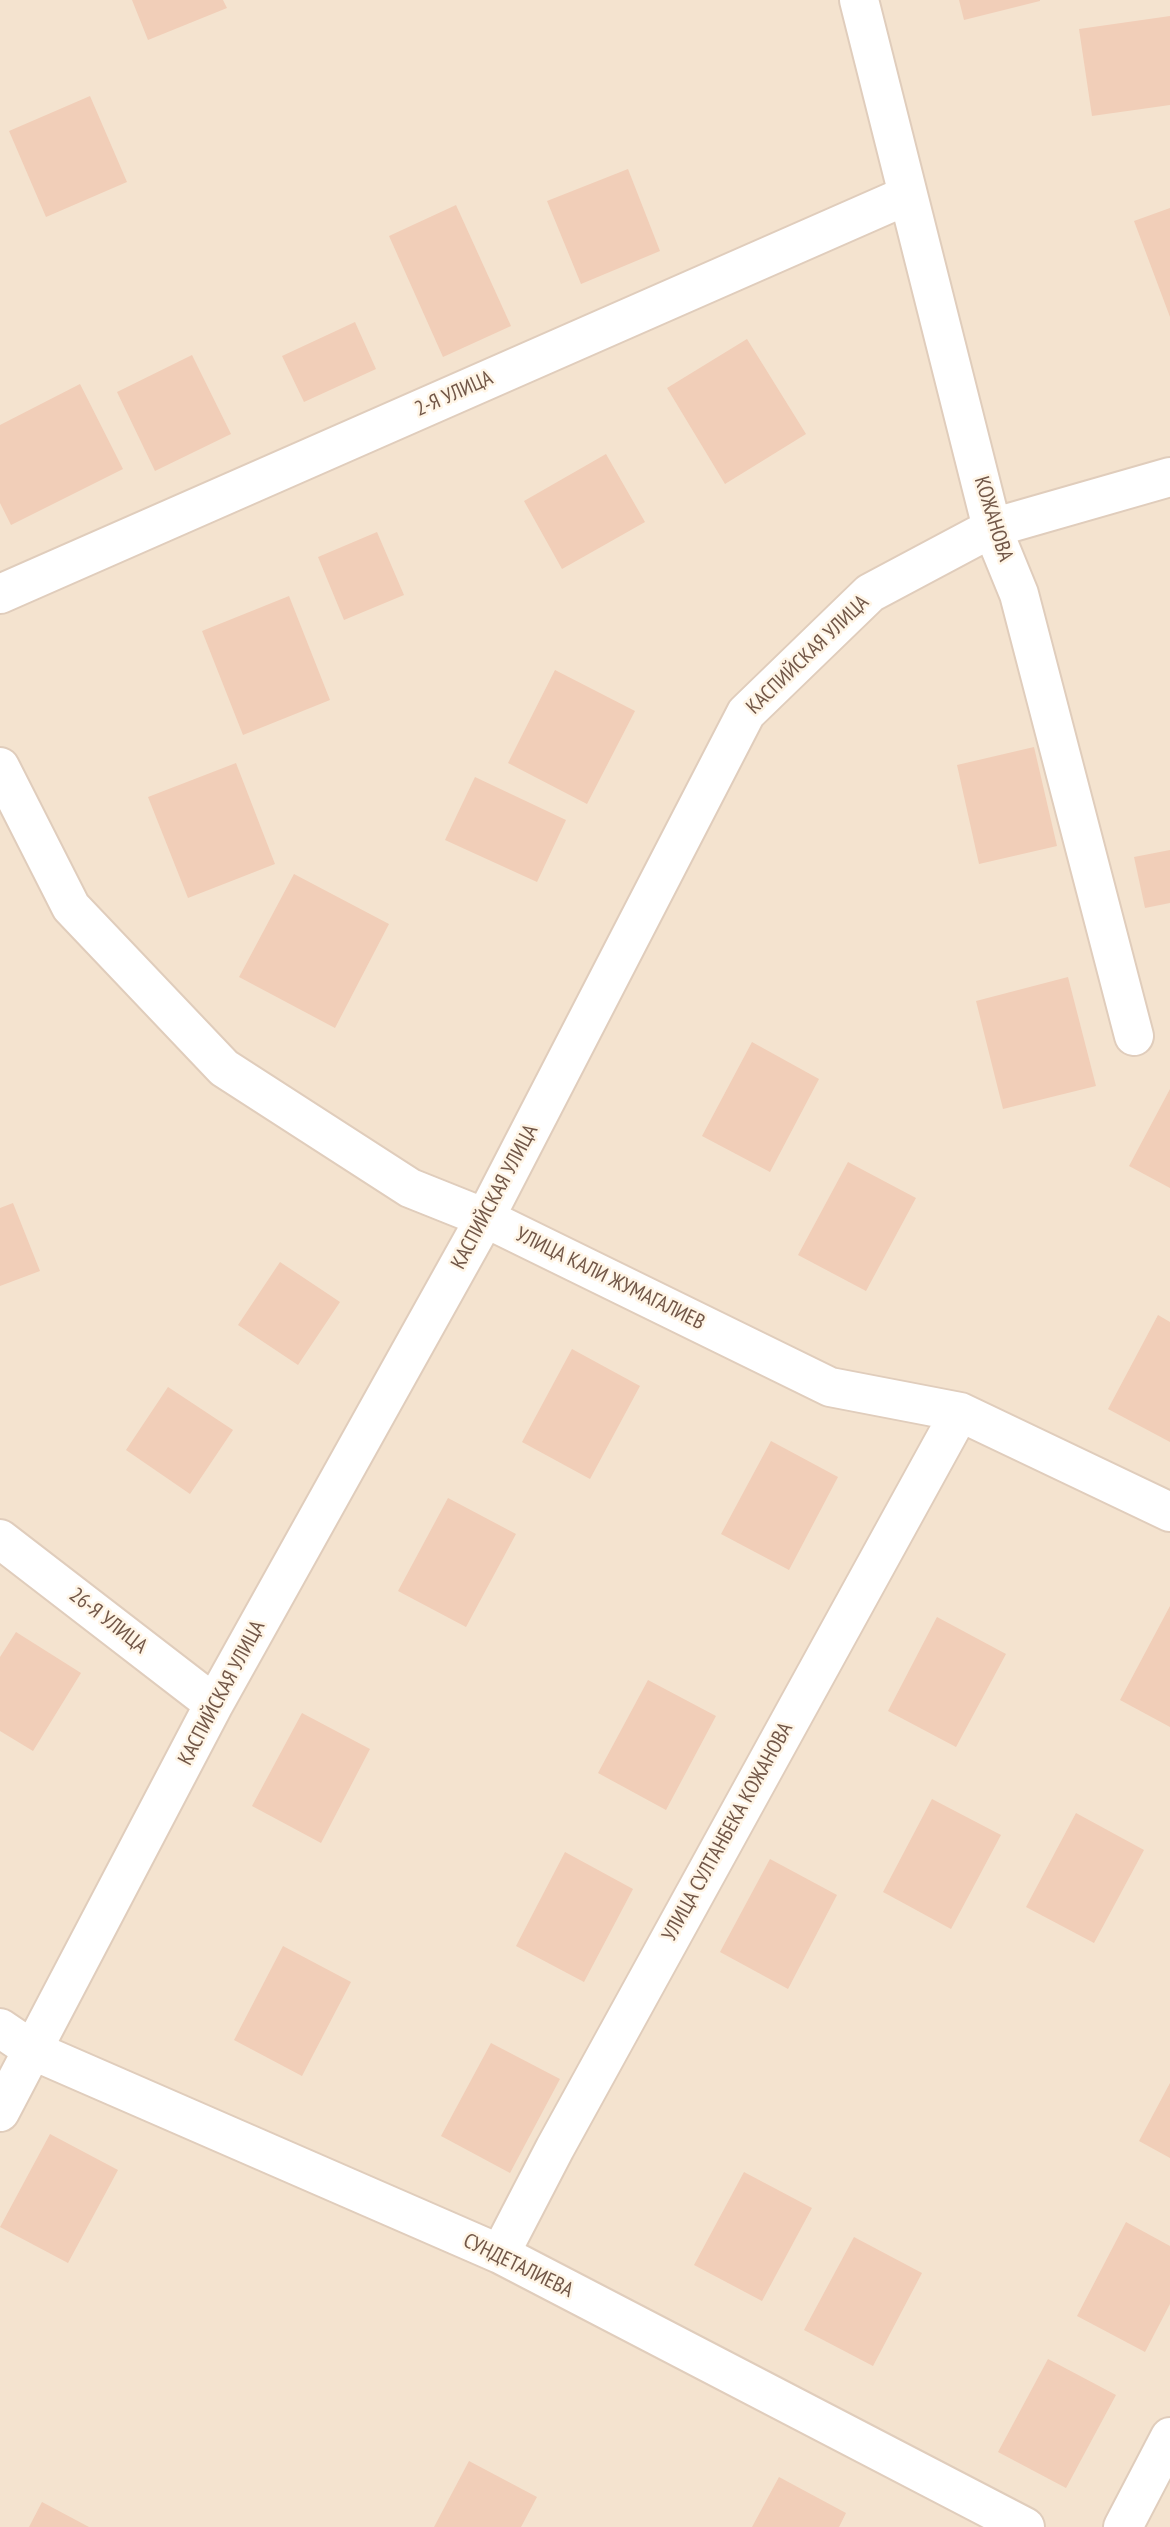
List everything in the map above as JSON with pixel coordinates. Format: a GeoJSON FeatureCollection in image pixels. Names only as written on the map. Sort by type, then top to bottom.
{"type":"FeatureCollection","features":[{"type":"Feature","properties":{"kind":"street","name":"КОЖАНОВА"},"geometry":{"type":"LineString","coordinates":[[859,0],[992,527],[1018,594],[1134,1036]]}},
{"type":"Feature","properties":{"kind":"street","name":"2-Я УЛИЦА"},"geometry":{"type":"LineString","coordinates":[[0,594],[908,195]]}},
{"type":"Feature","properties":{"kind":"street","name":"КАСПИЙСКАЯ УЛИЦА"},"geometry":{"type":"LineString","coordinates":[[0,2112],[214,1704],[485,1218],[746,713],[870,593],[992,527],[1170,477]]}},
{"type":"Feature","properties":{"kind":"street","name":"УЛИЦА КАЛИ ЖУМАГАЛИЕВ"},"geometry":{"type":"LineString","coordinates":[[0,767],[71,907],[224,1068],[410,1188],[485,1218],[830,1387],[960,1412],[1170,1512]]}},
{"type":"Feature","properties":{"kind":"street","name":"УЛИЦА СУЛТАНБЕКА КОЖАНОВА"},"geometry":{"type":"LineString","coordinates":[[500,2255],[561,2136],[960,1412]]}},
{"type":"Feature","properties":{"kind":"street","name":"26-Я УЛИЦА"},"geometry":{"type":"LineString","coordinates":[[0,1539],[214,1704]]}},
{"type":"Feature","properties":{"kind":"street","name":"СУНДЕТАЛИЕВА"},"geometry":{"type":"LineString","coordinates":[[0,2028],[34,2051],[500,2255],[1026,2527]]}},
{"type":"Feature","properties":{"kind":"street"},"geometry":{"type":"LineString","coordinates":[[1123,2527],[1170,2437]]}},
{"type":"Feature","properties":{"kind":"shaded area"},"geometry":{"type":"Polygon","coordinates":[[[0,0],[1170,0],[1170,2527],[0,2527],[0,0]]]}},
{"type":"Feature","properties":{"kind":"building"},"geometry":{"type":"Polygon","coordinates":[[[132,0],[223,0],[227,8],[148,40],[132,0]]]}},
{"type":"Feature","properties":{"kind":"building"},"geometry":{"type":"Polygon","coordinates":[[[959,0],[1040,0],[1040,1],[964,20],[959,0]]]}},
{"type":"Feature","properties":{"kind":"building"},"geometry":{"type":"Polygon","coordinates":[[[1170,16],[1170,105],[1092,116],[1079,29],[1170,16]]]}},
{"type":"Feature","properties":{"kind":"building"},"geometry":{"type":"Polygon","coordinates":[[[90,96],[127,182],[46,217],[9,131],[90,96]]]}},
{"type":"Feature","properties":{"kind":"building"},"geometry":{"type":"Polygon","coordinates":[[[628,169],[660,251],[581,284],[547,201],[628,169]]]}},
{"type":"Feature","properties":{"kind":"building"},"geometry":{"type":"Polygon","coordinates":[[[456,205],[511,326],[443,357],[389,236],[456,205]]]}},
{"type":"Feature","properties":{"kind":"building"},"geometry":{"type":"Polygon","coordinates":[[[1170,208],[1170,317],[1134,221],[1170,208]]]}},
{"type":"Feature","properties":{"kind":"building"},"geometry":{"type":"Polygon","coordinates":[[[355,322],[376,369],[304,402],[282,356],[355,322]]]}},
{"type":"Feature","properties":{"kind":"building"},"geometry":{"type":"Polygon","coordinates":[[[747,339],[806,434],[725,484],[667,388],[747,339]]]}},
{"type":"Feature","properties":{"kind":"building"},"geometry":{"type":"Polygon","coordinates":[[[192,355],[231,434],[155,471],[117,392],[192,355]]]}},
{"type":"Feature","properties":{"kind":"building"},"geometry":{"type":"Polygon","coordinates":[[[80,384],[123,469],[11,525],[0,503],[0,425],[80,384]]]}},
{"type":"Feature","properties":{"kind":"building"},"geometry":{"type":"Polygon","coordinates":[[[606,454],[645,522],[562,569],[524,501],[606,454]]]}},
{"type":"Feature","properties":{"kind":"building"},"geometry":{"type":"Polygon","coordinates":[[[377,532],[404,595],[344,620],[318,557],[377,532]]]}},
{"type":"Feature","properties":{"kind":"building"},"geometry":{"type":"Polygon","coordinates":[[[289,596],[330,700],[243,735],[202,631],[289,596]]]}},
{"type":"Feature","properties":{"kind":"building"},"geometry":{"type":"Polygon","coordinates":[[[555,670],[635,711],[587,804],[508,763],[555,670]]]}},
{"type":"Feature","properties":{"kind":"building"},"geometry":{"type":"Polygon","coordinates":[[[1034,747],[1057,846],[979,864],[957,765],[1034,747]]]}},
{"type":"Feature","properties":{"kind":"building"},"geometry":{"type":"Polygon","coordinates":[[[236,763],[275,864],[188,898],[148,797],[236,763]]]}},
{"type":"Feature","properties":{"kind":"building"},"geometry":{"type":"Polygon","coordinates":[[[475,777],[566,820],[537,882],[445,840],[475,777]]]}},
{"type":"Feature","properties":{"kind":"building"},"geometry":{"type":"Polygon","coordinates":[[[1170,850],[1170,903],[1145,908],[1134,857],[1170,850]]]}},
{"type":"Feature","properties":{"kind":"building"},"geometry":{"type":"Polygon","coordinates":[[[294,874],[389,924],[335,1028],[239,977],[294,874]]]}},
{"type":"Feature","properties":{"kind":"building"},"geometry":{"type":"Polygon","coordinates":[[[1068,977],[1096,1086],[1003,1109],[976,1001],[1068,977]]]}},
{"type":"Feature","properties":{"kind":"building"},"geometry":{"type":"Polygon","coordinates":[[[752,1042],[819,1079],[770,1172],[702,1136],[752,1042]]]}},
{"type":"Feature","properties":{"kind":"building"},"geometry":{"type":"Polygon","coordinates":[[[1170,1089],[1170,1188],[1129,1166],[1170,1089]]]}},
{"type":"Feature","properties":{"kind":"building"},"geometry":{"type":"Polygon","coordinates":[[[848,1162],[916,1198],[866,1291],[798,1255],[848,1162]]]}},
{"type":"Feature","properties":{"kind":"building"},"geometry":{"type":"Polygon","coordinates":[[[13,1203],[40,1271],[0,1286],[0,1208],[13,1203]]]}},
{"type":"Feature","properties":{"kind":"building"},"geometry":{"type":"Polygon","coordinates":[[[280,1262],[340,1302],[298,1365],[238,1325],[280,1262]]]}},
{"type":"Feature","properties":{"kind":"building"},"geometry":{"type":"Polygon","coordinates":[[[1158,1315],[1170,1322],[1170,1442],[1108,1409],[1158,1315]]]}},
{"type":"Feature","properties":{"kind":"building"},"geometry":{"type":"Polygon","coordinates":[[[572,1349],[640,1386],[590,1479],[522,1442],[572,1349]]]}},
{"type":"Feature","properties":{"kind":"building"},"geometry":{"type":"Polygon","coordinates":[[[168,1387],[233,1430],[190,1494],[126,1450],[168,1387]]]}},
{"type":"Feature","properties":{"kind":"building"},"geometry":{"type":"Polygon","coordinates":[[[771,1441],[838,1477],[789,1570],[721,1534],[771,1441]]]}},
{"type":"Feature","properties":{"kind":"building"},"geometry":{"type":"Polygon","coordinates":[[[448,1498],[516,1534],[466,1627],[398,1591],[448,1498]]]}},
{"type":"Feature","properties":{"kind":"building"},"geometry":{"type":"Polygon","coordinates":[[[1170,1606],[1170,1727],[1120,1700],[1170,1606]]]}},
{"type":"Feature","properties":{"kind":"building"},"geometry":{"type":"Polygon","coordinates":[[[937,1617],[1006,1654],[956,1747],[888,1711],[937,1617]]]}},
{"type":"Feature","properties":{"kind":"building"},"geometry":{"type":"Polygon","coordinates":[[[16,1632],[81,1673],[33,1751],[0,1731],[0,1657],[16,1632]]]}},
{"type":"Feature","properties":{"kind":"building"},"geometry":{"type":"Polygon","coordinates":[[[648,1680],[716,1716],[666,1810],[598,1773],[648,1680]]]}},
{"type":"Feature","properties":{"kind":"building"},"geometry":{"type":"Polygon","coordinates":[[[302,1713],[370,1749],[321,1843],[252,1806],[302,1713]]]}},
{"type":"Feature","properties":{"kind":"building"},"geometry":{"type":"Polygon","coordinates":[[[932,1799],[1001,1835],[951,1929],[883,1892],[932,1799]]]}},
{"type":"Feature","properties":{"kind":"building"},"geometry":{"type":"Polygon","coordinates":[[[1076,1813],[1144,1850],[1094,1943],[1026,1907],[1076,1813]]]}},
{"type":"Feature","properties":{"kind":"building"},"geometry":{"type":"Polygon","coordinates":[[[565,1852],[633,1889],[584,1982],[516,1946],[565,1852]]]}},
{"type":"Feature","properties":{"kind":"building"},"geometry":{"type":"Polygon","coordinates":[[[770,1859],[837,1895],[788,1989],[720,1952],[770,1859]]]}},
{"type":"Feature","properties":{"kind":"building"},"geometry":{"type":"Polygon","coordinates":[[[283,1946],[351,1982],[302,2076],[234,2040],[283,1946]]]}},
{"type":"Feature","properties":{"kind":"building"},"geometry":{"type":"Polygon","coordinates":[[[491,2043],[560,2079],[510,2173],[441,2136],[491,2043]]]}},
{"type":"Feature","properties":{"kind":"building"},"geometry":{"type":"Polygon","coordinates":[[[1170,2083],[1170,2158],[1139,2141],[1170,2083]]]}},
{"type":"Feature","properties":{"kind":"building"},"geometry":{"type":"Polygon","coordinates":[[[50,2134],[118,2170],[68,2263],[0,2227],[50,2134]]]}},
{"type":"Feature","properties":{"kind":"building"},"geometry":{"type":"Polygon","coordinates":[[[744,2172],[812,2208],[762,2301],[694,2265],[744,2172]]]}},
{"type":"Feature","properties":{"kind":"building"},"geometry":{"type":"Polygon","coordinates":[[[1126,2222],[1170,2246],[1170,2304],[1145,2352],[1077,2316],[1126,2222]]]}},
{"type":"Feature","properties":{"kind":"building"},"geometry":{"type":"Polygon","coordinates":[[[854,2237],[922,2273],[873,2366],[804,2330],[854,2237]]]}},
{"type":"Feature","properties":{"kind":"building"},"geometry":{"type":"Polygon","coordinates":[[[1048,2359],[1116,2395],[1066,2488],[998,2452],[1048,2359]]]}},
{"type":"Feature","properties":{"kind":"building"},"geometry":{"type":"Polygon","coordinates":[[[469,2461],[537,2497],[521,2527],[434,2527],[469,2461]]]}},
{"type":"Feature","properties":{"kind":"building"},"geometry":{"type":"Polygon","coordinates":[[[779,2477],[846,2513],[839,2527],[752,2527],[779,2477]]]}},
{"type":"Feature","properties":{"kind":"building"},"geometry":{"type":"Polygon","coordinates":[[[42,2502],[89,2527],[29,2527],[42,2502]]]}}]}
